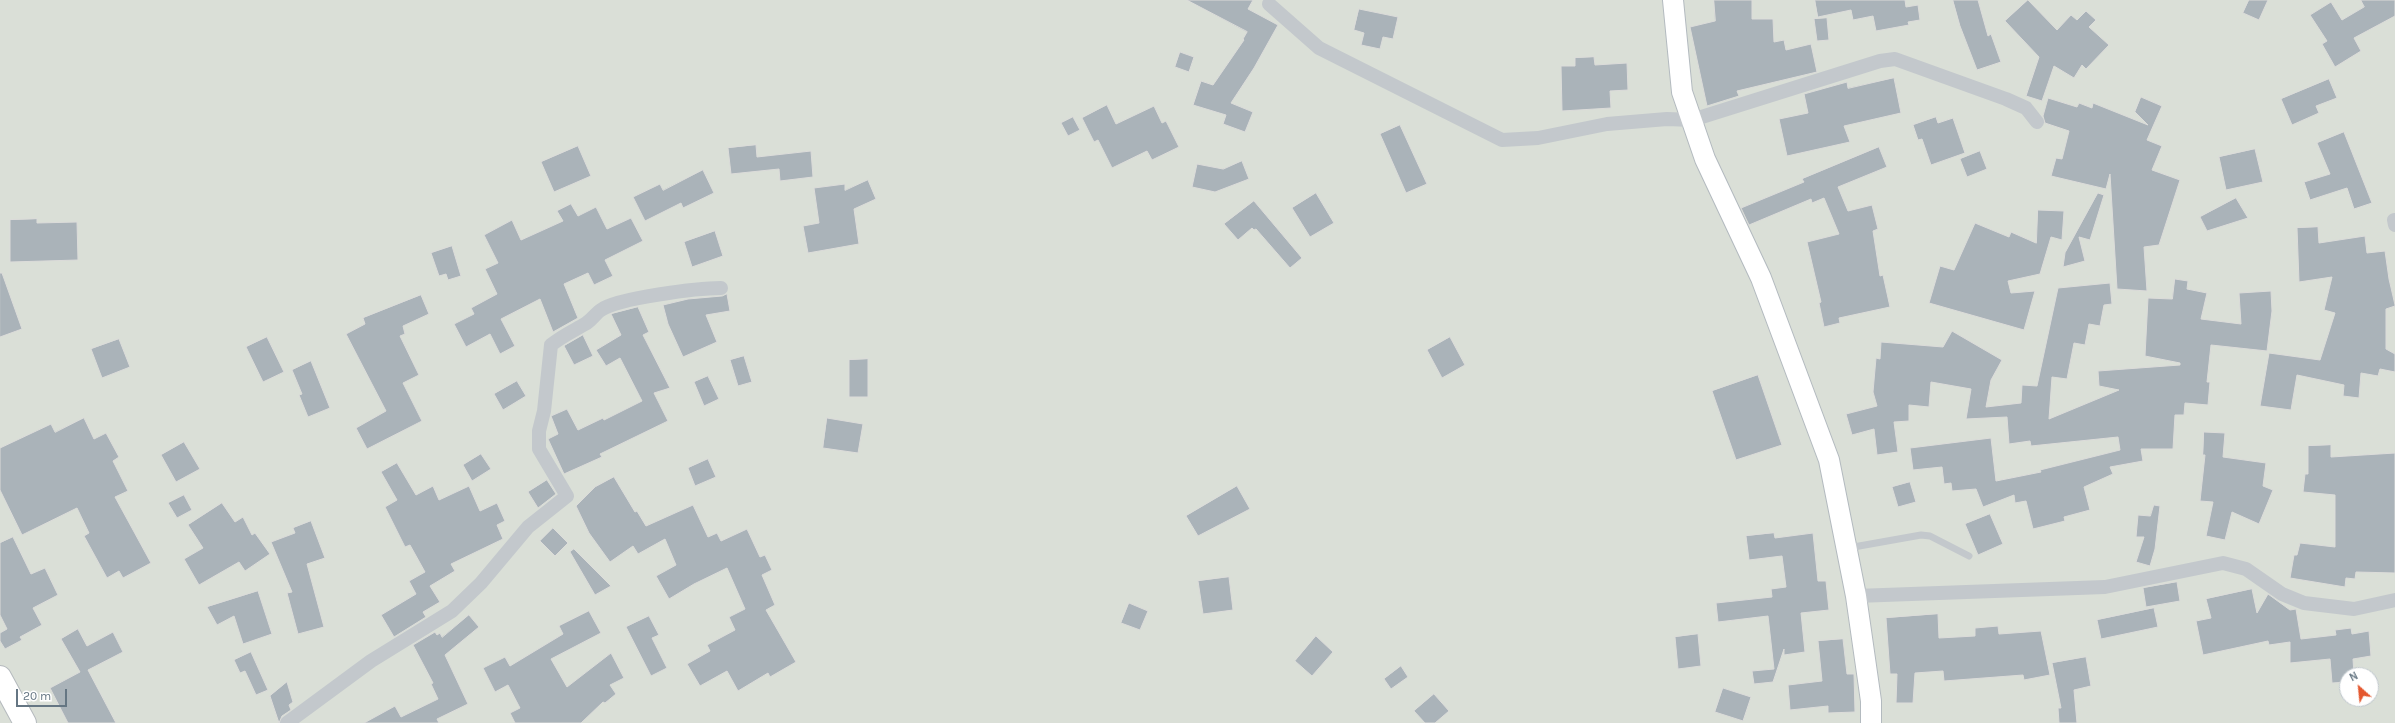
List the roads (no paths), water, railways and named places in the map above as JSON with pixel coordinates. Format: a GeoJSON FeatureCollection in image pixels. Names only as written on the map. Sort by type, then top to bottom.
{"type":"FeatureCollection","features":[{"type":"Feature","properties":{"kind":"main road"},"geometry":{"type":"LineString","coordinates":[[0,676],[25,723]]}},
{"type":"Feature","properties":{"kind":"street"},"geometry":{"type":"LineString","coordinates":[[1673,0],[1682,92],[1705,159],[1761,278],[1829,460],[1856,596],[1870,701],[1871,723]]}},
{"type":"Feature","properties":{"kind":"street"},"geometry":{"type":"LineString","coordinates":[[1269,4],[1319,48],[1502,140],[1538,138],[1607,124],[1667,119],[1692,120],[1880,61],[1895,59],[2006,99],[2026,108],[2037,122]]}},
{"type":"Feature","properties":{"kind":"street"},"geometry":{"type":"LineString","coordinates":[[287,723],[371,661],[452,611],[481,584],[528,527],[567,496],[539,449],[539,431],[544,411],[551,345],[566,333],[586,324],[601,309],[620,302],[703,288],[722,288]]}},
{"type":"Feature","properties":{"kind":"street"},"geometry":{"type":"LineString","coordinates":[[1856,596],[2105,587],[2223,563],[2246,569],[2282,594],[2304,603],[2354,608],[2395,600]]}},
{"type":"Feature","properties":{"kind":"lane"},"geometry":{"type":"LineString","coordinates":[[1847,548],[1921,535],[1930,536],[1969,556]]}}]}
